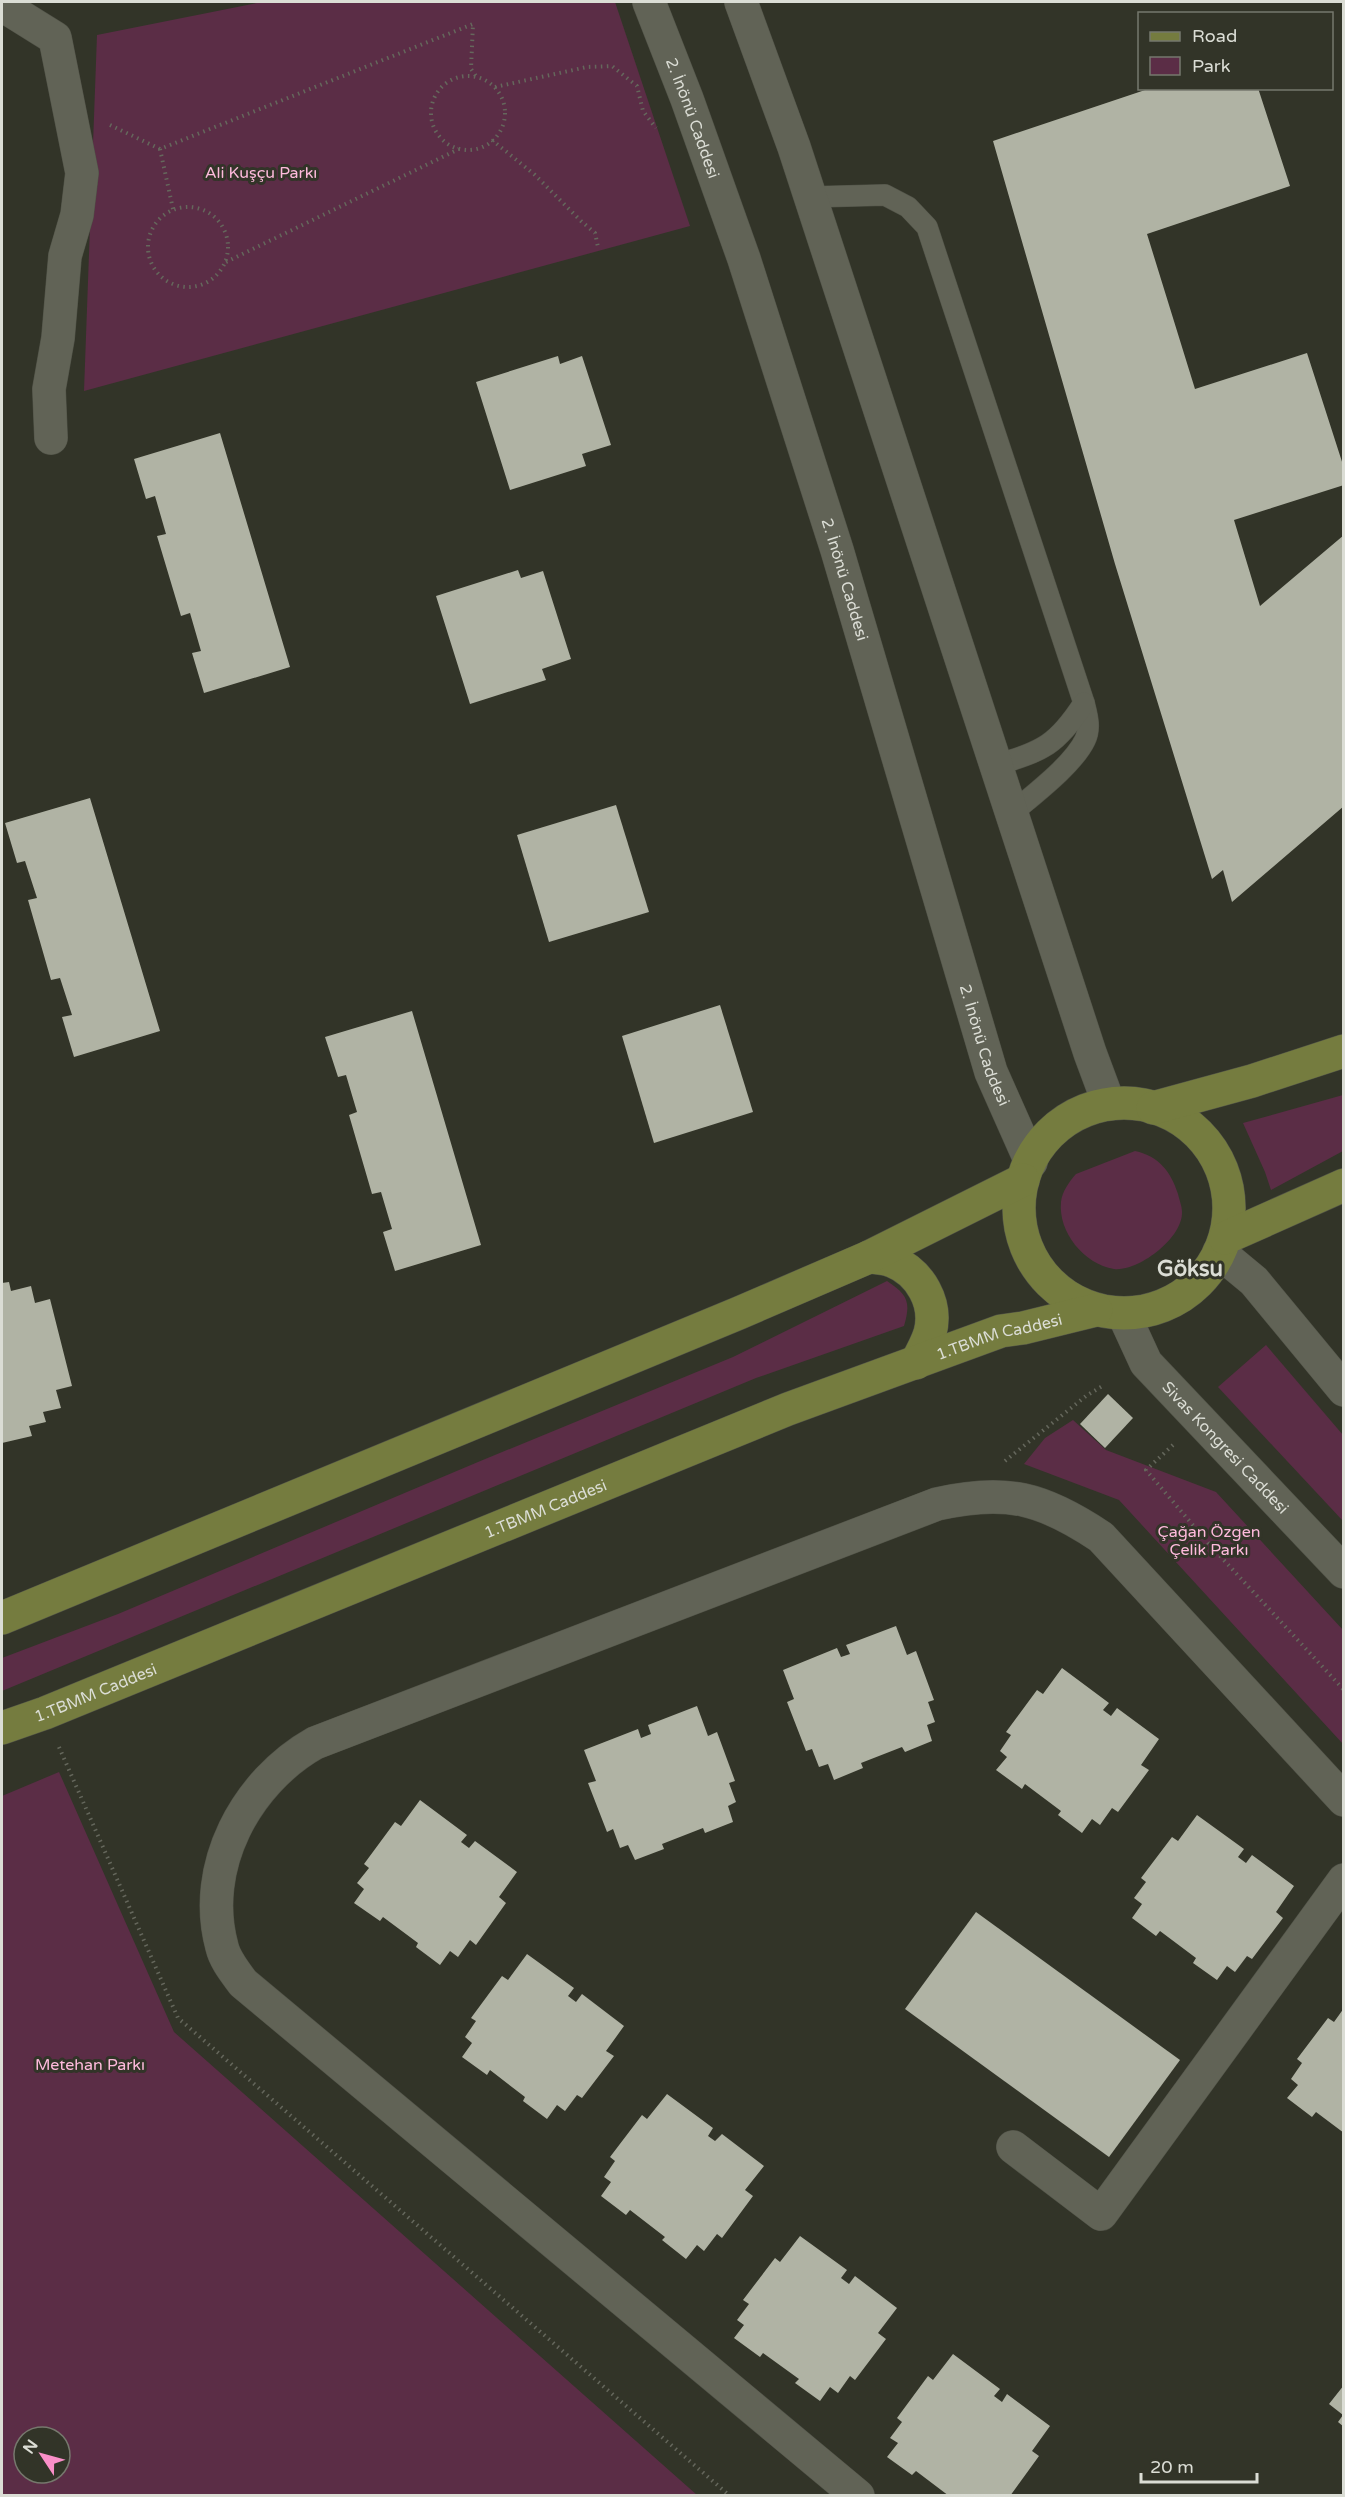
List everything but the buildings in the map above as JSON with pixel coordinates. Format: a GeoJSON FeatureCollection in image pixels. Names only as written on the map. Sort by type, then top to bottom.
{"type":"FeatureCollection","features":[{"type":"Feature","properties":{"kind":"main road"},"geometry":{"type":"LineString","coordinates":[[1153,1108],[1344,1052]]}},
{"type":"Feature","properties":{"kind":"main road"},"geometry":{"type":"LineString","coordinates":[[1109,1104],[1143,1104],[1172,1114],[1197,1132],[1217,1158],[1227,1187],[1229,1218],[1222,1245],[1195,1285],[1165,1305],[1131,1314],[1109,1311],[1066,1296],[1041,1274],[1025,1245],[1018,1213],[1027,1171],[1036,1150],[1057,1127],[1083,1111],[1109,1104]]}},
{"type":"Feature","properties":{"kind":"main road"},"geometry":{"type":"LineString","coordinates":[[2,1618],[728,1318],[869,1257],[1027,1171]]}},
{"type":"Feature","properties":{"kind":"main road"},"geometry":{"type":"LineString","coordinates":[[1222,1245],[1344,1185]]}},
{"type":"Feature","properties":{"kind":"main road"},"geometry":{"type":"LineString","coordinates":[[869,1257],[891,1260],[919,1279],[925,1289],[932,1310],[930,1333],[916,1363]]}},
{"type":"Feature","properties":{"kind":"main road","name":"1.TBMM Caddesi"},"geometry":{"type":"LineString","coordinates":[[2,1728],[45,1713],[788,1409],[1001,1331],[1109,1311]]}},
{"type":"Feature","properties":{"kind":"street","name":"2. İnönü Caddesi"},"geometry":{"type":"LineString","coordinates":[[649,2],[687,99],[744,259],[837,550],[991,1072],[1027,1171]]}},
{"type":"Feature","properties":{"kind":"street"},"geometry":{"type":"LineString","coordinates":[[741,2],[810,197],[1090,1053],[1109,1104]]}},
{"type":"Feature","properties":{"kind":"street"},"geometry":{"type":"LineString","coordinates":[[2,5],[55,38],[81,173],[77,215],[64,256],[58,338],[49,389],[51,438]]}},
{"type":"Feature","properties":{"kind":"street"},"geometry":{"type":"LineString","coordinates":[[1222,1245],[1344,1390]]}},
{"type":"Feature","properties":{"kind":"street","name":"Sivas Kongresi Caddesi"},"geometry":{"type":"LineString","coordinates":[[1109,1311],[1146,1363],[1344,1572]]}},
{"type":"Feature","properties":{"kind":"street"},"geometry":{"type":"LineString","coordinates":[[858,2496],[243,1983],[222,1948],[216,1909],[220,1870],[232,1833],[251,1799],[270,1775],[292,1756],[315,1743],[937,1504],[968,1497],[996,1496],[1033,1501],[1070,1516],[1101,1537],[1344,1800]]}},
{"type":"Feature","properties":{"kind":"street"},"geometry":{"type":"LineString","coordinates":[[1012,2147],[1101,2214],[1344,1880]]}},
{"type":"Feature","properties":{"kind":"lane"},"geometry":{"type":"LineString","coordinates":[[810,197],[885,195],[908,207],[927,227],[1084,703],[1088,722],[1085,740],[1052,778],[1012,813]]}},
{"type":"Feature","properties":{"kind":"lane"},"geometry":{"type":"LineString","coordinates":[[996,765],[1043,750],[1068,728],[1084,703]]}},
{"type":"Feature","properties":{"kind":"path"},"geometry":{"type":"LineString","coordinates":[[70,114],[122,129],[160,149],[473,24],[471,69],[476,76],[495,87],[505,108],[500,131],[492,140],[482,147],[459,149],[226,261]]}},
{"type":"Feature","properties":{"kind":"path"},"geometry":{"type":"LineString","coordinates":[[495,87],[587,67],[612,66]]}},
{"type":"Feature","properties":{"kind":"path"},"geometry":{"type":"LineString","coordinates":[[459,149],[438,135],[432,123],[431,111],[434,98],[446,83],[464,76],[476,76]]}},
{"type":"Feature","properties":{"kind":"path"},"geometry":{"type":"LineString","coordinates":[[492,140],[536,175],[580,221],[595,233],[598,247]]}},
{"type":"Feature","properties":{"kind":"path"},"geometry":{"type":"LineString","coordinates":[[160,149],[173,209]]}},
{"type":"Feature","properties":{"kind":"path"},"geometry":{"type":"LineString","coordinates":[[186,206],[200,208],[212,214],[221,223],[227,235],[229,249],[226,261],[219,273],[209,282],[196,287],[183,287],[159,276],[148,252],[148,238],[153,226],[173,209],[186,206]]}},
{"type":"Feature","properties":{"kind":"path"},"geometry":{"type":"LineString","coordinates":[[996,1496],[1006,1458],[1086,1396],[1104,1385]]}},
{"type":"Feature","properties":{"kind":"path"},"geometry":{"type":"LineString","coordinates":[[1200,1421],[1146,1470],[1209,1544],[1344,1690]]}},
{"type":"Feature","properties":{"kind":"path"},"geometry":{"type":"LineString","coordinates":[[45,1713],[178,2018],[730,2496]]}},
{"type":"Feature","properties":{"kind":"green space","name":"Ali Kuşçu Parkı"},"geometry":{"type":"Polygon","coordinates":[[[262,2],[615,2],[690,226],[84,391],[97,35],[262,2]]]}},
{"type":"Feature","properties":{"kind":"green space"},"geometry":{"type":"Polygon","coordinates":[[[1343,1095],[1343,1151],[1271,1190],[1243,1123],[1343,1095]]]}},
{"type":"Feature","properties":{"kind":"green space"},"geometry":{"type":"Polygon","coordinates":[[[1135,1151],[1151,1157],[1168,1172],[1175,1186],[1182,1212],[1175,1232],[1157,1251],[1135,1265],[1114,1269],[1093,1261],[1075,1245],[1064,1224],[1061,1202],[1066,1187],[1076,1174],[1135,1151]]]}},
{"type":"Feature","properties":{"kind":"green space"},"geometry":{"type":"Polygon","coordinates":[[[887,1281],[900,1291],[906,1300],[907,1311],[904,1326],[756,1378],[2,1691],[2,1658],[118,1614],[733,1357],[887,1281]]]}},
{"type":"Feature","properties":{"kind":"green space"},"geometry":{"type":"Polygon","coordinates":[[[1266,1345],[1343,1435],[1343,1521],[1218,1387],[1266,1345]]]}},
{"type":"Feature","properties":{"kind":"green space","name":"Çağan Özgen Çelik Parkı"},"geometry":{"type":"Polygon","coordinates":[[[1073,1420],[1106,1450],[1216,1492],[1343,1630],[1343,1744],[1119,1500],[1024,1464],[1045,1438],[1073,1420]]]}},
{"type":"Feature","properties":{"kind":"green space","name":"Metehan Parkı"},"geometry":{"type":"Polygon","coordinates":[[[59,1772],[174,2032],[697,2495],[2,2495],[2,1796],[59,1772]]]}},
{"type":"Feature","properties":{"kind":"district","name":"Göksu"},"geometry":{"type":"Point","coordinates":[1190,1268]}}]}
